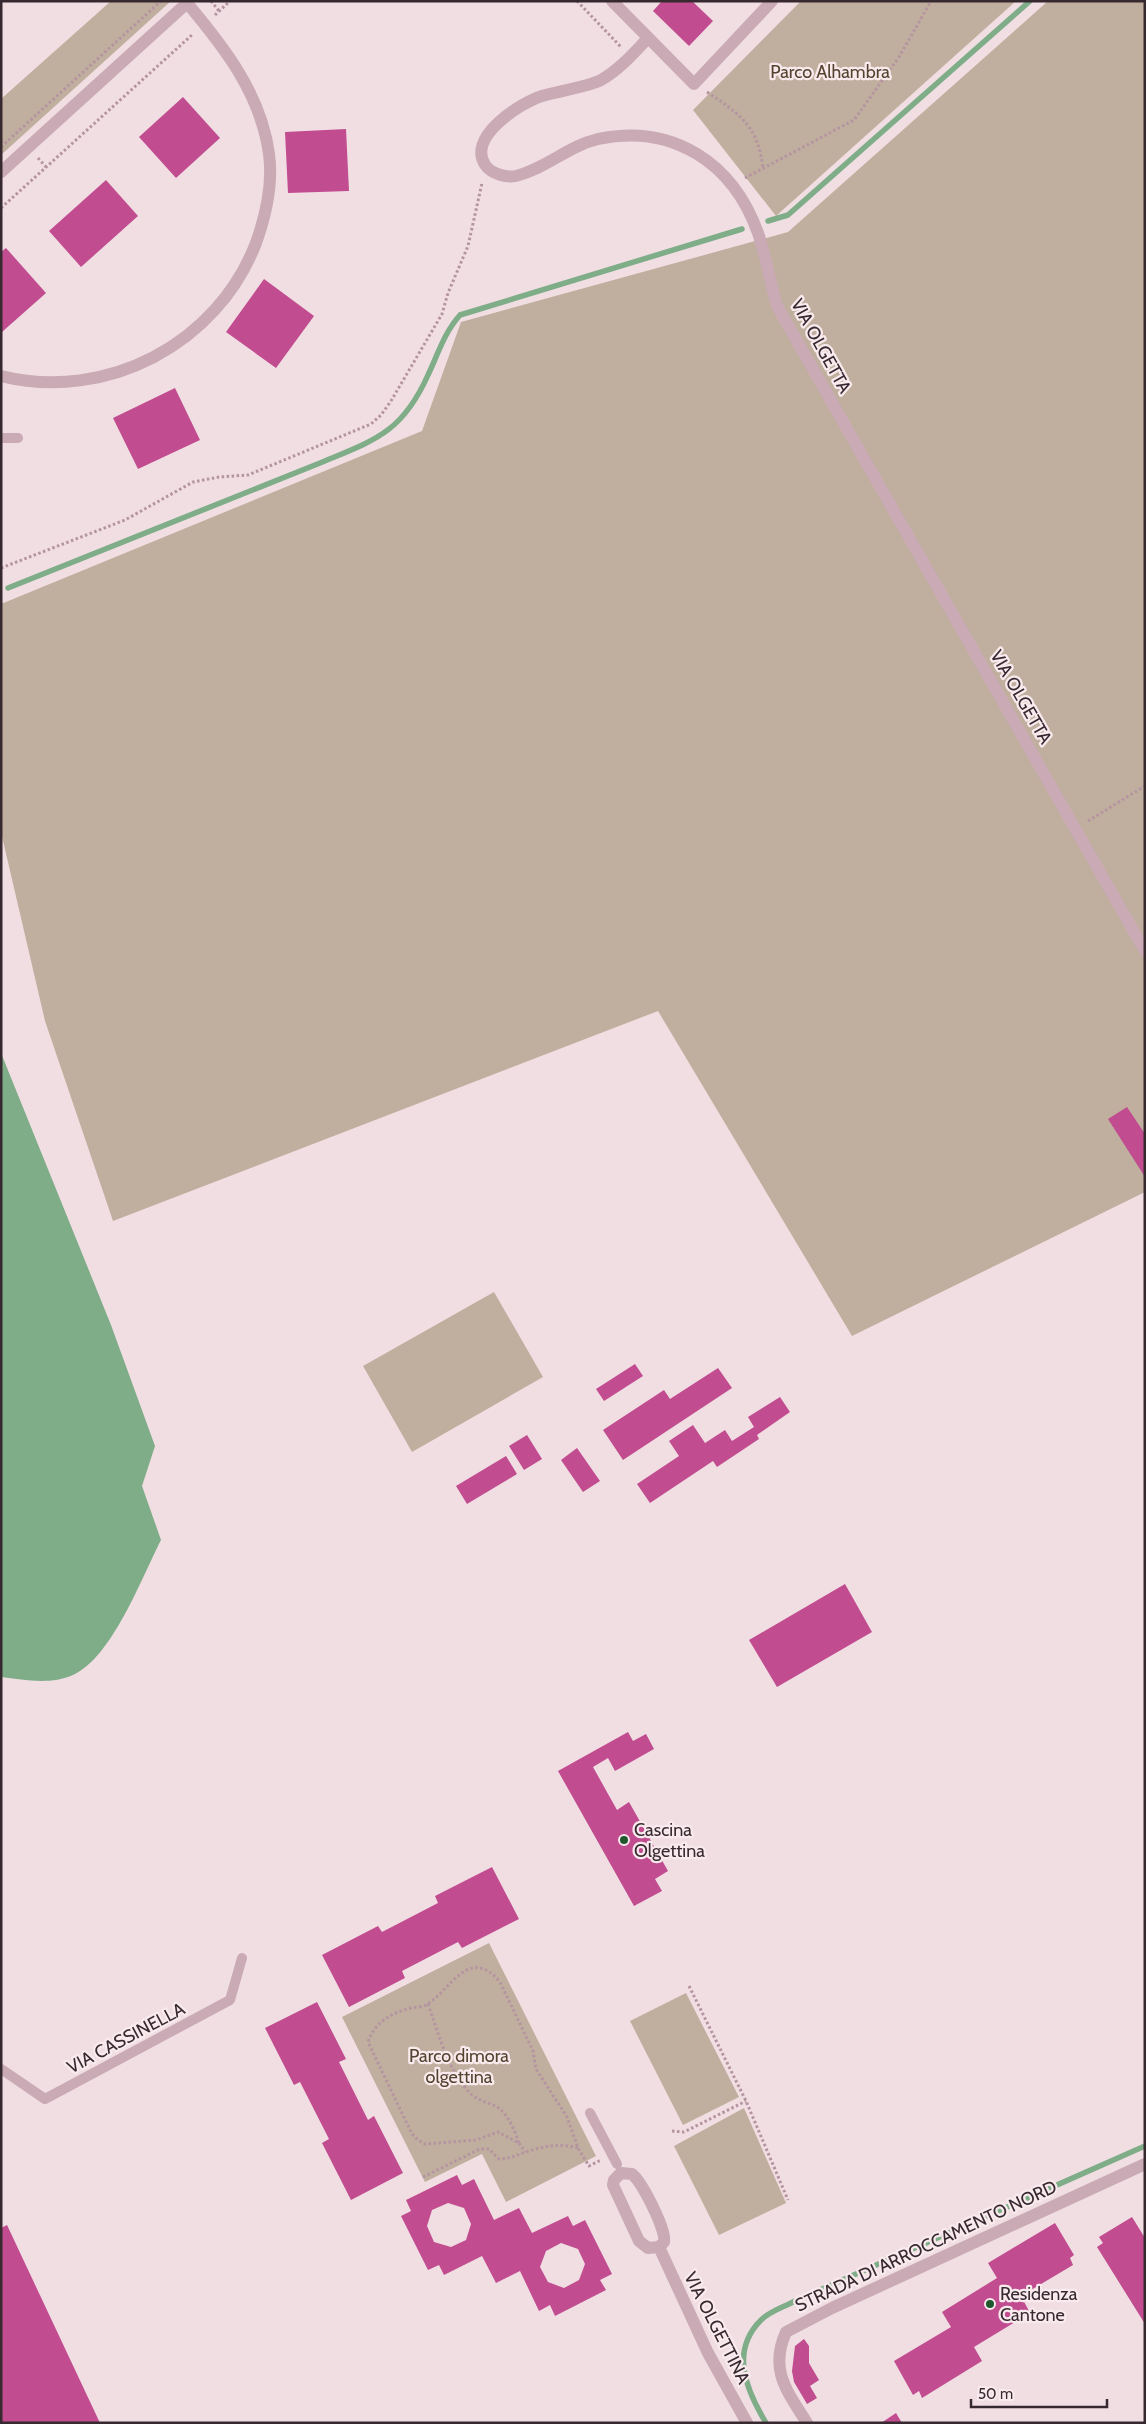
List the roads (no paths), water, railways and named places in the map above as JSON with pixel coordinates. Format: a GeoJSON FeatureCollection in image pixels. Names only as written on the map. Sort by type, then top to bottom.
{"type":"FeatureCollection","features":[{"type":"Feature","properties":{"kind":"street"},"geometry":{"type":"LineString","coordinates":[[621,4],[648,38],[694,84],[772,1]]}},
{"type":"Feature","properties":{"kind":"street"},"geometry":{"type":"LineString","coordinates":[[1,172],[188,2],[226,50],[246,84],[261,119],[269,152],[270,182],[265,212],[250,258],[238,280],[225,299],[198,328],[178,344],[141,364],[108,375],[72,381],[37,382],[1,376]]}},
{"type":"Feature","properties":{"kind":"street","name":"VIA OLGETTA"},"geometry":{"type":"LineString","coordinates":[[648,38],[630,57],[600,80],[541,96],[528,102],[506,117],[488,133],[483,143],[481,156],[488,168],[494,173],[512,177],[535,171],[574,146],[599,139],[627,135],[652,137],[697,152],[718,169],[736,190],[750,213],[758,234],[777,306],[1145,951]]}},
{"type":"Feature","properties":{"kind":"street","name":"STRADA DI ARROCCAMENTO NORD"},"geometry":{"type":"LineString","coordinates":[[807,2423],[785,2387],[780,2374],[778,2359],[786,2332],[805,2320],[1145,2164]]}},
{"type":"Feature","properties":{"kind":"street"},"geometry":{"type":"LineString","coordinates":[[621,2173],[632,2174],[643,2190],[663,2230],[664,2242],[658,2247],[648,2248],[638,2241],[613,2185],[614,2180],[621,2173]]}},
{"type":"Feature","properties":{"kind":"street","name":"VIA OLGETTINA"},"geometry":{"type":"LineString","coordinates":[[658,2247],[700,2339],[747,2423]]}},
{"type":"Feature","properties":{"kind":"lane"},"geometry":{"type":"LineString","coordinates":[[1,438],[18,438]]}},
{"type":"Feature","properties":{"kind":"lane","name":"VIA CASSINELLA"},"geometry":{"type":"LineString","coordinates":[[1,2068],[45,2099],[230,2000],[242,1958]]}},
{"type":"Feature","properties":{"kind":"lane"},"geometry":{"type":"LineString","coordinates":[[590,2112],[617,2164]]}},
{"type":"Feature","properties":{"kind":"waterway"},"geometry":{"type":"LineString","coordinates":[[768,221],[788,215],[1030,1]]}},
{"type":"Feature","properties":{"kind":"waterway"},"geometry":{"type":"LineString","coordinates":[[8,588],[320,463],[356,448],[385,432],[408,410],[428,375],[445,336],[460,315],[742,229]]}},
{"type":"Feature","properties":{"kind":"waterway"},"geometry":{"type":"LineString","coordinates":[[766,2423],[753,2398],[744,2372],[746,2345],[751,2332],[765,2317],[795,2301],[1145,2146]]}},
{"type":"Feature","properties":{"kind":"place","name":"Cascina Olgettina"},"geometry":{"type":"Point","coordinates":[624,1840]}},
{"type":"Feature","properties":{"kind":"place","name":"Residenza Cantone"},"geometry":{"type":"Point","coordinates":[990,2304]}},
{"type":"Feature","properties":{"kind":"park label","name":"Parco Alhambra"},"geometry":{"type":"Point","coordinates":[830,72]}},
{"type":"Feature","properties":{"kind":"park label","name":"Parco dimora olgettina"},"geometry":{"type":"Point","coordinates":[459,2066]}}]}
